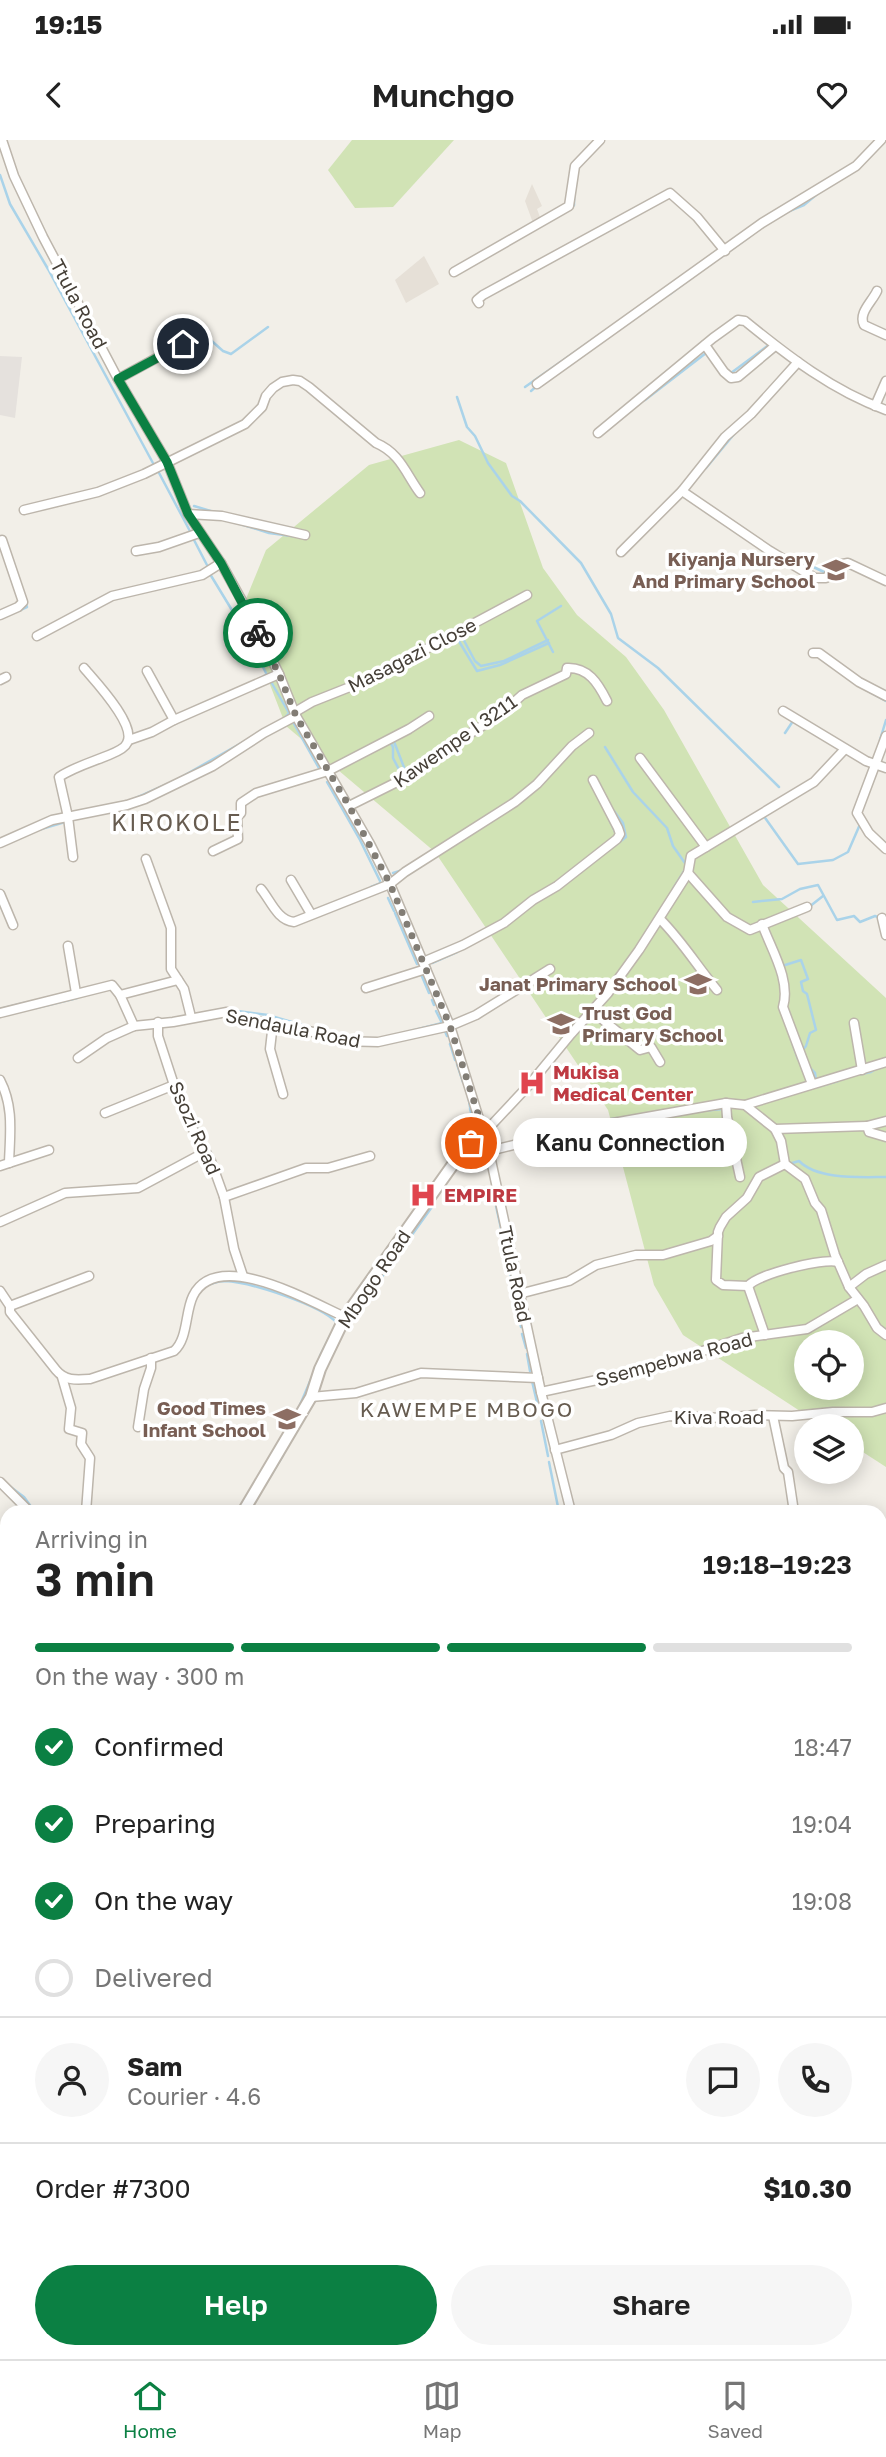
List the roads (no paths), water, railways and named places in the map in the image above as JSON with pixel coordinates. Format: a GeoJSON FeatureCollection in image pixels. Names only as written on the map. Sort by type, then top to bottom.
{"type":"FeatureCollection","features":[{"type":"Feature","properties":{"kind":"street","name":"Ttula Road"},"geometry":{"type":"LineString","coordinates":[[2,140],[27,206],[118,379],[167,462],[188,514],[221,563],[279,674],[295,714],[349,806],[390,884],[450,1026],[489,1151],[541,1392],[569,1505]]}},
{"type":"Feature","properties":{"kind":"street"},"geometry":{"type":"LineString","coordinates":[[454,272],[569,206],[575,166],[600,140]]}},
{"type":"Feature","properties":{"kind":"street"},"geometry":{"type":"LineString","coordinates":[[537,384],[762,223],[856,166],[881,140]]}},
{"type":"Feature","properties":{"kind":"street"},"geometry":{"type":"LineString","coordinates":[[479,303],[477,300],[483,295],[670,193],[689,209],[725,251]]}},
{"type":"Feature","properties":{"kind":"street"},"geometry":{"type":"LineString","coordinates":[[877,291],[861,320],[864,325],[886,335]]}},
{"type":"Feature","properties":{"kind":"street"},"geometry":{"type":"LineString","coordinates":[[598,433],[738,320],[745,321],[775,346],[838,388],[886,410]]}},
{"type":"Feature","properties":{"kind":"street"},"geometry":{"type":"LineString","coordinates":[[118,379],[183,344]]}},
{"type":"Feature","properties":{"kind":"street"},"geometry":{"type":"LineString","coordinates":[[705,345],[731,378],[738,377],[775,346]]}},
{"type":"Feature","properties":{"kind":"street"},"geometry":{"type":"LineString","coordinates":[[621,552],[682,491],[725,437],[751,414],[798,362]]}},
{"type":"Feature","properties":{"kind":"street"},"geometry":{"type":"LineString","coordinates":[[24,510],[98,492],[144,474],[244,424],[262,407],[273,388],[293,380],[309,387],[376,443],[400,459],[420,493]]}},
{"type":"Feature","properties":{"kind":"street"},"geometry":{"type":"LineString","coordinates":[[876,404],[886,381]]}},
{"type":"Feature","properties":{"kind":"street"},"geometry":{"type":"LineString","coordinates":[[682,491],[815,578],[826,578],[837,565],[844,563],[855,565],[886,581]]}},
{"type":"Feature","properties":{"kind":"street"},"geometry":{"type":"LineString","coordinates":[[188,514],[222,516],[305,535]]}},
{"type":"Feature","properties":{"kind":"street"},"geometry":{"type":"LineString","coordinates":[[135,551],[159,547],[199,533]]}},
{"type":"Feature","properties":{"kind":"street"},"geometry":{"type":"LineString","coordinates":[[0,615],[23,602],[2,541]]}},
{"type":"Feature","properties":{"kind":"street"},"geometry":{"type":"LineString","coordinates":[[37,636],[112,596],[202,575],[221,563]]}},
{"type":"Feature","properties":{"kind":"street","name":"Masagazi Close"},"geometry":{"type":"LineString","coordinates":[[0,843],[52,820],[145,799],[213,766],[312,702],[370,679],[527,595]]}},
{"type":"Feature","properties":{"kind":"street"},"geometry":{"type":"LineString","coordinates":[[813,653],[819,653],[859,682],[886,696]]}},
{"type":"Feature","properties":{"kind":"street","name":"Kawempe I 3211"},"geometry":{"type":"LineString","coordinates":[[349,806],[415,773],[452,745],[500,715],[522,695],[566,674],[566,668],[576,667],[584,671],[596,682],[607,701]]}},
{"type":"Feature","properties":{"kind":"street"},"geometry":{"type":"LineString","coordinates":[[73,857],[68,817],[58,777],[110,754],[127,744],[128,740],[127,727],[119,711],[84,668]]}},
{"type":"Feature","properties":{"kind":"street"},"geometry":{"type":"LineString","coordinates":[[147,671],[174,720]]}},
{"type":"Feature","properties":{"kind":"street"},"geometry":{"type":"LineString","coordinates":[[128,740],[152,732],[279,674]]}},
{"type":"Feature","properties":{"kind":"street"},"geometry":{"type":"LineString","coordinates":[[783,711],[845,749],[886,768]]}},
{"type":"Feature","properties":{"kind":"street"},"geometry":{"type":"LineString","coordinates":[[212,852],[238,839],[237,817],[241,813],[241,803],[256,793],[328,771],[429,716]]}},
{"type":"Feature","properties":{"kind":"street"},"geometry":{"type":"LineString","coordinates":[[261,889],[279,915],[294,922],[390,884],[515,802],[589,733]]}},
{"type":"Feature","properties":{"kind":"street"},"geometry":{"type":"LineString","coordinates":[[886,736],[857,813],[869,833],[886,849]]}},
{"type":"Feature","properties":{"kind":"street"},"geometry":{"type":"LineString","coordinates":[[484,1133],[608,993],[660,919],[688,873],[691,856],[807,787],[822,775],[845,749]]}},
{"type":"Feature","properties":{"kind":"street"},"geometry":{"type":"LineString","coordinates":[[640,758],[706,847]]}},
{"type":"Feature","properties":{"kind":"street"},"geometry":{"type":"LineString","coordinates":[[366,988],[425,966],[503,923],[618,839],[618,828],[593,780]]}},
{"type":"Feature","properties":{"kind":"street"},"geometry":{"type":"LineString","coordinates":[[146,859],[171,928],[169,963],[186,995],[191,1017]]}},
{"type":"Feature","properties":{"kind":"street"},"geometry":{"type":"LineString","coordinates":[[688,873],[727,917],[750,930],[807,906]]}},
{"type":"Feature","properties":{"kind":"street"},"geometry":{"type":"LineString","coordinates":[[291,880],[311,915]]}},
{"type":"Feature","properties":{"kind":"street"},"geometry":{"type":"LineString","coordinates":[[0,894],[13,925]]}},
{"type":"Feature","properties":{"kind":"street"},"geometry":{"type":"LineString","coordinates":[[882,918],[886,935]]}},
{"type":"Feature","properties":{"kind":"street"},"geometry":{"type":"LineString","coordinates":[[660,919],[690,951],[698,967],[717,990]]}},
{"type":"Feature","properties":{"kind":"street"},"geometry":{"type":"LineString","coordinates":[[762,924],[780,968],[785,999],[783,1007],[812,1084]]}},
{"type":"Feature","properties":{"kind":"street"},"geometry":{"type":"LineString","coordinates":[[68,946],[76,993]]}},
{"type":"Feature","properties":{"kind":"street","name":"Sendaula Road"},"geometry":{"type":"LineString","coordinates":[[78,1058],[107,1038],[134,1026],[227,1012],[232,1016],[313,1032],[339,1041],[369,1043],[450,1026],[476,1015],[550,969]]}},
{"type":"Feature","properties":{"kind":"street"},"geometry":{"type":"LineString","coordinates":[[120,995],[178,980]]}},
{"type":"Feature","properties":{"kind":"street"},"geometry":{"type":"LineString","coordinates":[[0,1013],[112,985],[120,995],[134,1026]]}},
{"type":"Feature","properties":{"kind":"street"},"geometry":{"type":"LineString","coordinates":[[592,1011],[640,1050],[651,1047],[660,1062]]}},
{"type":"Feature","properties":{"kind":"street","name":"Ssozi Road"},"geometry":{"type":"LineString","coordinates":[[158,1022],[158,1036],[174,1085],[187,1119],[211,1161],[224,1197],[234,1249],[243,1276]]}},
{"type":"Feature","properties":{"kind":"street"},"geometry":{"type":"LineString","coordinates":[[854,1023],[862,1070]]}},
{"type":"Feature","properties":{"kind":"street"},"geometry":{"type":"LineString","coordinates":[[273,1024],[270,1049],[283,1094]]}},
{"type":"Feature","properties":{"kind":"street"},"geometry":{"type":"LineString","coordinates":[[489,1151],[579,1129],[726,1103],[744,1105],[886,1062]]}},
{"type":"Feature","properties":{"kind":"street"},"geometry":{"type":"LineString","coordinates":[[0,1080],[9,1097],[4,1164],[48,1150]]}},
{"type":"Feature","properties":{"kind":"street"},"geometry":{"type":"LineString","coordinates":[[104,1113],[174,1085]]}},
{"type":"Feature","properties":{"kind":"street"},"geometry":{"type":"LineString","coordinates":[[726,1103],[740,1177]]}},
{"type":"Feature","properties":{"kind":"street"},"geometry":{"type":"LineString","coordinates":[[744,1105],[775,1129],[781,1142],[785,1164],[805,1179],[815,1203],[821,1210],[849,1287],[877,1328],[886,1335]]}},
{"type":"Feature","properties":{"kind":"street"},"geometry":{"type":"LineString","coordinates":[[775,1129],[867,1126],[886,1121]]}},
{"type":"Feature","properties":{"kind":"street"},"geometry":{"type":"LineString","coordinates":[[867,1126],[869,1132],[886,1137]]}},
{"type":"Feature","properties":{"kind":"street","name":"Mbogo Road"},"geometry":{"type":"LineString","coordinates":[[247,1505],[311,1398],[320,1369],[345,1317],[454,1163],[484,1133]]}},
{"type":"Feature","properties":{"kind":"street"},"geometry":{"type":"LineString","coordinates":[[0,1222],[65,1194],[138,1188],[205,1152]]}},
{"type":"Feature","properties":{"kind":"street"},"geometry":{"type":"LineString","coordinates":[[224,1197],[306,1168],[328,1168],[370,1156]]}},
{"type":"Feature","properties":{"kind":"street"},"geometry":{"type":"LineString","coordinates":[[785,1164],[760,1177],[747,1198],[726,1217],[718,1236],[716,1280],[723,1285],[748,1286],[758,1278],[825,1261],[838,1262]]}},
{"type":"Feature","properties":{"kind":"street"},"geometry":{"type":"LineString","coordinates":[[519,1294],[569,1281],[596,1265],[636,1255],[663,1255],[703,1244],[718,1236]]}},
{"type":"Feature","properties":{"kind":"street"},"geometry":{"type":"LineString","coordinates":[[849,1287],[866,1274],[886,1265]]}},
{"type":"Feature","properties":{"kind":"street"},"geometry":{"type":"LineString","coordinates":[[0,1314],[89,1276]]}},
{"type":"Feature","properties":{"kind":"street"},"geometry":{"type":"LineString","coordinates":[[62,1377],[90,1379],[167,1354],[178,1347],[192,1297],[204,1281],[215,1277],[243,1276],[277,1286],[345,1317]]}},
{"type":"Feature","properties":{"kind":"street","name":"Ssempebwa Road"},"geometry":{"type":"LineString","coordinates":[[748,1286],[765,1335]]}},
{"type":"Feature","properties":{"kind":"street"},"geometry":{"type":"LineString","coordinates":[[0,1291],[10,1309],[62,1377],[71,1408],[69,1429],[82,1433],[81,1444],[90,1458],[87,1505]]}},
{"type":"Feature","properties":{"kind":"street","name":"Ssempebwa Road"},"geometry":{"type":"LineString","coordinates":[[541,1392],[648,1369],[710,1347],[807,1329],[858,1299]]}},
{"type":"Feature","properties":{"kind":"street"},"geometry":{"type":"LineString","coordinates":[[138,1427],[151,1358]]}},
{"type":"Feature","properties":{"kind":"street"},"geometry":{"type":"LineString","coordinates":[[311,1398],[356,1393],[421,1373],[538,1378]]}},
{"type":"Feature","properties":{"kind":"street","name":"Kiva Road"},"geometry":{"type":"LineString","coordinates":[[555,1450],[611,1435],[638,1423],[670,1416],[724,1418],[872,1412],[886,1408]]}},
{"type":"Feature","properties":{"kind":"street"},"geometry":{"type":"LineString","coordinates":[[773,1416],[783,1468],[789,1472],[793,1505]]}},
{"type":"Feature","properties":{"kind":"street"},"geometry":{"type":"LineString","coordinates":[[0,1482],[23,1505]]}},
{"type":"Feature","properties":{"kind":"waterway"},"geometry":{"type":"LineString","coordinates":[[571,170],[573,163],[585,151]]}},
{"type":"Feature","properties":{"kind":"waterway"},"geometry":{"type":"LineString","coordinates":[[0,175],[10,204],[154,465]]}},
{"type":"Feature","properties":{"kind":"waterway"},"geometry":{"type":"LineString","coordinates":[[787,212],[804,205],[822,190]]}},
{"type":"Feature","properties":{"kind":"waterway"},"geometry":{"type":"LineString","coordinates":[[571,208],[574,205],[574,195]]}},
{"type":"Feature","properties":{"kind":"waterway"},"geometry":{"type":"LineString","coordinates":[[721,257],[749,237]]}},
{"type":"Feature","properties":{"kind":"waterway"},"geometry":{"type":"LineString","coordinates":[[704,269],[715,261]]}},
{"type":"Feature","properties":{"kind":"waterway"},"geometry":{"type":"LineString","coordinates":[[670,294],[687,281]]}},
{"type":"Feature","properties":{"kind":"waterway"},"geometry":{"type":"LineString","coordinates":[[205,335],[223,351],[231,354],[268,327]]}},
{"type":"Feature","properties":{"kind":"waterway"},"geometry":{"type":"LineString","coordinates":[[525,387],[602,333]]}},
{"type":"Feature","properties":{"kind":"waterway"},"geometry":{"type":"LineString","coordinates":[[731,373],[770,344]]}},
{"type":"Feature","properties":{"kind":"waterway"},"geometry":{"type":"LineString","coordinates":[[645,400],[706,353]]}},
{"type":"Feature","properties":{"kind":"waterway"},"geometry":{"type":"LineString","coordinates":[[531,391],[538,385]]}},
{"type":"Feature","properties":{"kind":"waterway"},"geometry":{"type":"LineString","coordinates":[[457,397],[467,427],[512,496],[581,563],[611,614],[618,638],[658,668],[779,787]]}},
{"type":"Feature","properties":{"kind":"waterway"},"geometry":{"type":"LineString","coordinates":[[706,468],[735,433]]}},
{"type":"Feature","properties":{"kind":"waterway"},"geometry":{"type":"LineString","coordinates":[[158,471],[191,533]]}},
{"type":"Feature","properties":{"kind":"waterway"},"geometry":{"type":"LineString","coordinates":[[194,506],[214,512]]}},
{"type":"Feature","properties":{"kind":"waterway"},"geometry":{"type":"LineString","coordinates":[[237,523],[269,533],[299,537]]}},
{"type":"Feature","properties":{"kind":"waterway"},"geometry":{"type":"LineString","coordinates":[[194,540],[208,567]]}},
{"type":"Feature","properties":{"kind":"waterway"},"geometry":{"type":"LineString","coordinates":[[796,562],[805,563],[826,573]]}},
{"type":"Feature","properties":{"kind":"waterway"},"geometry":{"type":"LineString","coordinates":[[210,574],[241,625]]}},
{"type":"Feature","properties":{"kind":"waterway"},"geometry":{"type":"LineString","coordinates":[[18,611],[27,607],[25,602]]}},
{"type":"Feature","properties":{"kind":"waterway"},"geometry":{"type":"LineString","coordinates":[[553,652],[537,621],[561,606]]}},
{"type":"Feature","properties":{"kind":"waterway"},"geometry":{"type":"LineString","coordinates":[[245,633],[249,641]]}},
{"type":"Feature","properties":{"kind":"waterway"},"geometry":{"type":"LineString","coordinates":[[433,650],[464,633]]}},
{"type":"Feature","properties":{"kind":"waterway"},"geometry":{"type":"LineString","coordinates":[[461,635],[475,661],[481,666],[504,661],[548,640]]}},
{"type":"Feature","properties":{"kind":"waterway"},"geometry":{"type":"LineString","coordinates":[[457,638],[477,671],[500,665],[549,643]]}},
{"type":"Feature","properties":{"kind":"waterway"},"geometry":{"type":"LineString","coordinates":[[255,651],[267,675],[264,676]]}},
{"type":"Feature","properties":{"kind":"waterway"},"geometry":{"type":"LineString","coordinates":[[270,680],[289,713],[284,719]]}},
{"type":"Feature","properties":{"kind":"waterway"},"geometry":{"type":"LineString","coordinates":[[859,686],[886,701]]}},
{"type":"Feature","properties":{"kind":"waterway"},"geometry":{"type":"LineString","coordinates":[[880,740],[886,720]]}},
{"type":"Feature","properties":{"kind":"waterway"},"geometry":{"type":"LineString","coordinates":[[785,733],[793,721]]}},
{"type":"Feature","properties":{"kind":"waterway"},"geometry":{"type":"LineString","coordinates":[[293,722],[320,770]]}},
{"type":"Feature","properties":{"kind":"waterway"},"geometry":{"type":"LineString","coordinates":[[393,739],[407,775]]}},
{"type":"Feature","properties":{"kind":"waterway"},"geometry":{"type":"LineString","coordinates":[[178,779],[245,741]]}},
{"type":"Feature","properties":{"kind":"waterway"},"geometry":{"type":"LineString","coordinates":[[390,742],[393,758],[403,777]]}},
{"type":"Feature","properties":{"kind":"waterway"},"geometry":{"type":"LineString","coordinates":[[605,747],[633,792],[667,828],[673,846],[687,866]]}},
{"type":"Feature","properties":{"kind":"waterway"},"geometry":{"type":"LineString","coordinates":[[136,798],[172,782]]}},
{"type":"Feature","properties":{"kind":"waterway"},"geometry":{"type":"LineString","coordinates":[[327,782],[380,881]]}},
{"type":"Feature","properties":{"kind":"waterway"},"geometry":{"type":"LineString","coordinates":[[85,817],[130,808]]}},
{"type":"Feature","properties":{"kind":"waterway"},"geometry":{"type":"LineString","coordinates":[[613,847],[626,837],[623,823],[614,811]]}},
{"type":"Feature","properties":{"kind":"waterway"},"geometry":{"type":"LineString","coordinates":[[763,815],[798,864],[833,860],[848,852],[861,822]]}},
{"type":"Feature","properties":{"kind":"waterway"},"geometry":{"type":"LineString","coordinates":[[610,821],[616,834]]}},
{"type":"Feature","properties":{"kind":"waterway"},"geometry":{"type":"LineString","coordinates":[[38,830],[65,822]]}},
{"type":"Feature","properties":{"kind":"waterway"},"geometry":{"type":"LineString","coordinates":[[419,867],[478,830]]}},
{"type":"Feature","properties":{"kind":"waterway"},"geometry":{"type":"LineString","coordinates":[[673,889],[686,868]]}},
{"type":"Feature","properties":{"kind":"waterway"},"geometry":{"type":"LineString","coordinates":[[393,873],[403,870]]}},
{"type":"Feature","properties":{"kind":"waterway"},"geometry":{"type":"LineString","coordinates":[[564,885],[583,870]]}},
{"type":"Feature","properties":{"kind":"waterway"},"geometry":{"type":"LineString","coordinates":[[371,887],[381,883]]}},
{"type":"Feature","properties":{"kind":"waterway"},"geometry":{"type":"LineString","coordinates":[[753,902],[782,899],[800,889],[818,885],[837,920],[854,916],[860,922],[875,916],[881,918]]}},
{"type":"Feature","properties":{"kind":"waterway"},"geometry":{"type":"LineString","coordinates":[[809,907],[823,896]]}},
{"type":"Feature","properties":{"kind":"waterway"},"geometry":{"type":"LineString","coordinates":[[388,898],[394,911]]}},
{"type":"Feature","properties":{"kind":"waterway"},"geometry":{"type":"LineString","coordinates":[[395,913],[417,964]]}},
{"type":"Feature","properties":{"kind":"waterway"},"geometry":{"type":"LineString","coordinates":[[432,963],[457,952]]}},
{"type":"Feature","properties":{"kind":"waterway"},"geometry":{"type":"LineString","coordinates":[[782,966],[801,960],[808,979],[801,982],[803,991],[807,994],[816,1030],[810,1033],[802,1051]]}},
{"type":"Feature","properties":{"kind":"waterway"},"geometry":{"type":"LineString","coordinates":[[421,974],[429,993]]}},
{"type":"Feature","properties":{"kind":"waterway"},"geometry":{"type":"LineString","coordinates":[[36,1008],[77,998]]}},
{"type":"Feature","properties":{"kind":"waterway"},"geometry":{"type":"LineString","coordinates":[[432,1000],[434,1005]]}},
{"type":"Feature","properties":{"kind":"waterway"},"geometry":{"type":"LineString","coordinates":[[0,1009],[24,1003]]}},
{"type":"Feature","properties":{"kind":"waterway"},"geometry":{"type":"LineString","coordinates":[[230,1010],[268,1015],[312,1028]]}},
{"type":"Feature","properties":{"kind":"waterway"},"geometry":{"type":"LineString","coordinates":[[407,1032],[442,1023],[436,1011]]}},
{"type":"Feature","properties":{"kind":"waterway"},"geometry":{"type":"LineString","coordinates":[[444,1029],[447,1036]]}},
{"type":"Feature","properties":{"kind":"waterway"},"geometry":{"type":"LineString","coordinates":[[791,1039],[798,1059]]}},
{"type":"Feature","properties":{"kind":"waterway"},"geometry":{"type":"LineString","coordinates":[[450,1044],[455,1060]]}},
{"type":"Feature","properties":{"kind":"waterway"},"geometry":{"type":"LineString","coordinates":[[342,1045],[370,1045]]}},
{"type":"Feature","properties":{"kind":"waterway"},"geometry":{"type":"LineString","coordinates":[[457,1064],[463,1082]]}},
{"type":"Feature","properties":{"kind":"waterway"},"geometry":{"type":"LineString","coordinates":[[808,1066],[815,1073],[816,1080]]}},
{"type":"Feature","properties":{"kind":"waterway"},"geometry":{"type":"LineString","coordinates":[[861,1074],[877,1068]]}},
{"type":"Feature","properties":{"kind":"waterway"},"geometry":{"type":"LineString","coordinates":[[817,1087],[838,1081]]}},
{"type":"Feature","properties":{"kind":"waterway"},"geometry":{"type":"LineString","coordinates":[[468,1094],[470,1107]]}},
{"type":"Feature","properties":{"kind":"waterway"},"geometry":{"type":"LineString","coordinates":[[183,1097],[199,1132]]}},
{"type":"Feature","properties":{"kind":"waterway"},"geometry":{"type":"LineString","coordinates":[[464,1146],[476,1129],[470,1109]]}},
{"type":"Feature","properties":{"kind":"waterway"},"geometry":{"type":"LineString","coordinates":[[701,1111],[722,1109]]}},
{"type":"Feature","properties":{"kind":"waterway"},"geometry":{"type":"LineString","coordinates":[[592,1123],[617,1118]]}},
{"type":"Feature","properties":{"kind":"waterway"},"geometry":{"type":"LineString","coordinates":[[801,1125],[829,1124]]}},
{"type":"Feature","properties":{"kind":"waterway"},"geometry":{"type":"LineString","coordinates":[[517,1140],[531,1137]]}},
{"type":"Feature","properties":{"kind":"waterway"},"geometry":{"type":"LineString","coordinates":[[789,1164],[799,1161],[817,1172],[840,1176],[886,1177]]}},
{"type":"Feature","properties":{"kind":"waterway"},"geometry":{"type":"LineString","coordinates":[[344,1330],[434,1204]]}},
{"type":"Feature","properties":{"kind":"waterway"},"geometry":{"type":"LineString","coordinates":[[496,1206],[507,1255]]}},
{"type":"Feature","properties":{"kind":"waterway"},"geometry":{"type":"LineString","coordinates":[[508,1261],[514,1293]]}},
{"type":"Feature","properties":{"kind":"waterway"},"geometry":{"type":"LineString","coordinates":[[204,1287],[225,1281],[251,1285],[301,1302],[337,1323]]}},
{"type":"Feature","properties":{"kind":"waterway"},"geometry":{"type":"LineString","coordinates":[[515,1300],[521,1327]]}},
{"type":"Feature","properties":{"kind":"waterway"},"geometry":{"type":"LineString","coordinates":[[320,1356],[331,1334]]}},
{"type":"Feature","properties":{"kind":"waterway"},"geometry":{"type":"LineString","coordinates":[[522,1334],[526,1348]]}},
{"type":"Feature","properties":{"kind":"waterway"},"geometry":{"type":"LineString","coordinates":[[527,1354],[530,1371]]}},
{"type":"Feature","properties":{"kind":"waterway"},"geometry":{"type":"LineString","coordinates":[[300,1405],[314,1372]]}},
{"type":"Feature","properties":{"kind":"waterway"},"geometry":{"type":"LineString","coordinates":[[532,1381],[539,1411]]}},
{"type":"Feature","properties":{"kind":"waterway"},"geometry":{"type":"LineString","coordinates":[[541,1421],[548,1456]]}},
{"type":"Feature","properties":{"kind":"waterway"},"geometry":{"type":"LineString","coordinates":[[265,1485],[283,1455]]}},
{"type":"Feature","properties":{"kind":"waterway"},"geometry":{"type":"LineString","coordinates":[[549,1462],[558,1505]]}},
{"type":"Feature","properties":{"kind":"waterway"},"geometry":{"type":"LineString","coordinates":[[8,1485],[30,1505]]}},
{"type":"Feature","properties":{"kind":"place","name":"Kiyanja Nursery And Primary School"},"geometry":{"type":"Point","coordinates":[836,570]}},
{"type":"Feature","properties":{"kind":"place","name":"Janat Primary School"},"geometry":{"type":"Point","coordinates":[698,984]}},
{"type":"Feature","properties":{"kind":"place","name":"Trust God Primary School"},"geometry":{"type":"Point","coordinates":[561,1024]}},
{"type":"Feature","properties":{"kind":"place","name":"Mukisa Medical Center"},"geometry":{"type":"Point","coordinates":[532,1083]}},
{"type":"Feature","properties":{"kind":"place","name":"Kanu Connection"},"geometry":{"type":"Point","coordinates":[471,1143]}},
{"type":"Feature","properties":{"kind":"place","name":"EMPIRE"},"geometry":{"type":"Point","coordinates":[423,1195]}},
{"type":"Feature","properties":{"kind":"place","name":"Good Times Infant School"},"geometry":{"type":"Point","coordinates":[287,1419]}},
{"type":"Feature","properties":{"kind":"district","name":"KIROKOLE"},"geometry":{"type":"Point","coordinates":[177,823]}},
{"type":"Feature","properties":{"kind":"district","name":"KAWEMPE MBOGO"},"geometry":{"type":"Point","coordinates":[467,1410]}}]}
